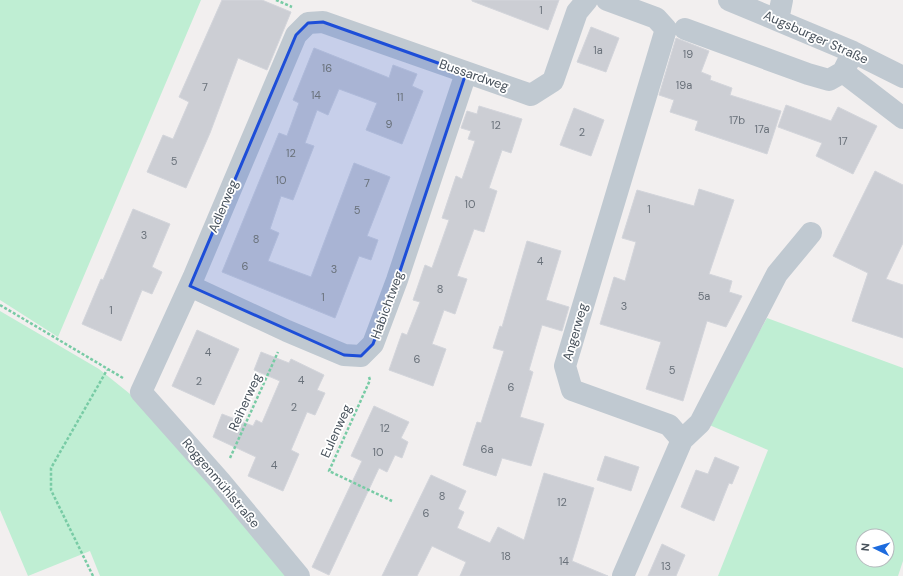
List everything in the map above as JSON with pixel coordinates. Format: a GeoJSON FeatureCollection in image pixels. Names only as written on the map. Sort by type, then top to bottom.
{"type":"FeatureCollection","features":[{"type":"Feature","properties":{"kind":"street","name":"Bussardweg"},"geometry":{"type":"LineString","coordinates":[[308,22],[323,22],[531,95],[554,81],[577,12],[587,0]]}},
{"type":"Feature","properties":{"kind":"street","name":"Angerweg"},"geometry":{"type":"LineString","coordinates":[[607,0],[656,18],[666,29],[565,366],[572,390],[669,424],[682,440]]}},
{"type":"Feature","properties":{"kind":"street","name":"Augsburger Straße"},"geometry":{"type":"LineString","coordinates":[[729,0],[780,10],[853,52],[903,77]]}},
{"type":"Feature","properties":{"kind":"street","name":"Adlerweg"},"geometry":{"type":"LineString","coordinates":[[141,392],[190,286],[296,35],[308,22]]}},
{"type":"Feature","properties":{"kind":"street"},"geometry":{"type":"LineString","coordinates":[[686,29],[808,74],[829,80],[843,72],[853,52]]}},
{"type":"Feature","properties":{"kind":"street"},"geometry":{"type":"LineString","coordinates":[[843,72],[903,118]]}},
{"type":"Feature","properties":{"kind":"street","name":"Habichtweg"},"geometry":{"type":"LineString","coordinates":[[361,356],[373,344],[389,301],[466,73]]}},
{"type":"Feature","properties":{"kind":"street"},"geometry":{"type":"LineString","coordinates":[[623,576],[682,440],[700,423],[777,274],[811,233]]}},
{"type":"Feature","properties":{"kind":"street"},"geometry":{"type":"LineString","coordinates":[[190,286],[287,331],[344,355],[361,356]]}},
{"type":"Feature","properties":{"kind":"street","name":"Roggenmühlstraße"},"geometry":{"type":"LineString","coordinates":[[141,392],[220,481],[299,576]]}},
{"type":"Feature","properties":{"kind":"path"},"geometry":{"type":"LineString","coordinates":[[0,305],[107,370],[131,382],[141,392]]}},
{"type":"Feature","properties":{"kind":"path","name":"Reiherweg"},"geometry":{"type":"LineString","coordinates":[[220,481],[287,331]]}},
{"type":"Feature","properties":{"kind":"path","name":"Eulenweg"},"geometry":{"type":"LineString","coordinates":[[361,356],[370,380],[329,471],[392,501]]}},
{"type":"Feature","properties":{"kind":"path"},"geometry":{"type":"LineString","coordinates":[[93,576],[51,490],[51,468],[107,370]]}},
{"type":"Feature","properties":{"kind":"highlighted area"},"geometry":{"type":"Polygon","coordinates":[[[323,22],[466,73],[397,280],[373,344],[361,356],[344,355],[190,286],[296,35],[308,23],[323,22]]]}},
{"type":"Feature","properties":{"kind":"green space"},"geometry":{"type":"Polygon","coordinates":[[[0,0],[201,0],[58,337],[0,300],[0,0]]]}},
{"type":"Feature","properties":{"kind":"green space"},"geometry":{"type":"Polygon","coordinates":[[[0,311],[99,369],[145,406],[289,576],[100,576],[90,551],[28,576],[0,510],[0,311]]]}},
{"type":"Feature","properties":{"kind":"green space"},"geometry":{"type":"Polygon","coordinates":[[[767,318],[903,368],[903,561],[898,576],[718,576],[768,450],[707,424],[767,318]]]}},
{"type":"Feature","properties":{"kind":"building"},"geometry":{"type":"Polygon","coordinates":[[[222,0],[262,0],[291,12],[267,70],[238,58],[210,133],[186,188],[147,172],[163,135],[173,139],[189,102],[179,97],[222,0]]]}},
{"type":"Feature","properties":{"kind":"building"},"geometry":{"type":"Polygon","coordinates":[[[472,0],[559,0],[548,30],[472,0]]]}},
{"type":"Feature","properties":{"kind":"building"},"geometry":{"type":"Polygon","coordinates":[[[591,27],[619,38],[606,72],[577,62],[591,27]]]}},
{"type":"Feature","properties":{"kind":"building"},"geometry":{"type":"Polygon","coordinates":[[[676,38],[709,51],[701,72],[711,76],[710,80],[732,88],[730,95],[781,111],[767,154],[695,130],[698,121],[670,112],[674,100],[659,95],[676,38]]]}},
{"type":"Feature","properties":{"kind":"building"},"geometry":{"type":"Polygon","coordinates":[[[314,48],[389,78],[393,65],[417,74],[412,86],[423,91],[402,144],[366,130],[377,103],[339,89],[328,115],[317,110],[305,143],[314,146],[293,200],[281,196],[270,229],[279,233],[268,261],[311,277],[354,163],[390,177],[367,236],[378,240],[371,260],[359,256],[335,318],[222,272],[279,133],[287,136],[299,103],[293,100],[314,48]]]}},
{"type":"Feature","properties":{"kind":"building"},"geometry":{"type":"Polygon","coordinates":[[[786,105],[831,121],[838,107],[877,126],[853,174],[816,156],[822,143],[778,127],[786,105]]]}},
{"type":"Feature","properties":{"kind":"building"},"geometry":{"type":"Polygon","coordinates":[[[479,106],[522,119],[511,153],[502,150],[489,188],[497,191],[484,232],[474,229],[457,276],[467,279],[455,314],[444,310],[432,344],[446,349],[433,386],[389,370],[402,333],[407,335],[420,302],[413,300],[425,265],[432,268],[449,220],[442,218],[456,176],[462,179],[475,141],[468,139],[471,131],[461,128],[467,111],[477,114],[479,106]]]}},
{"type":"Feature","properties":{"kind":"building"},"geometry":{"type":"Polygon","coordinates":[[[574,108],[604,120],[591,156],[560,145],[574,108]]]}},
{"type":"Feature","properties":{"kind":"building"},"geometry":{"type":"Polygon","coordinates":[[[875,171],[903,185],[903,243],[886,279],[903,285],[903,338],[852,321],[868,273],[833,256],[875,171]]]}},
{"type":"Feature","properties":{"kind":"building"},"geometry":{"type":"Polygon","coordinates":[[[699,189],[734,200],[709,274],[732,281],[729,292],[742,296],[726,327],[707,321],[683,401],[646,389],[661,342],[600,324],[614,277],[625,281],[636,242],[622,238],[637,190],[694,206],[699,189]]]}},
{"type":"Feature","properties":{"kind":"building"},"geometry":{"type":"Polygon","coordinates":[[[133,209],[170,224],[152,267],[162,272],[152,294],[142,290],[121,341],[82,324],[101,279],[103,280],[133,209]]]}},
{"type":"Feature","properties":{"kind":"building"},"geometry":{"type":"Polygon","coordinates":[[[527,241],[561,251],[546,300],[569,307],[562,331],[542,325],[529,370],[533,372],[520,417],[544,424],[531,466],[502,458],[496,476],[463,465],[477,422],[481,423],[504,351],[493,348],[500,326],[502,327],[527,241]]]}},
{"type":"Feature","properties":{"kind":"building"},"geometry":{"type":"Polygon","coordinates":[[[197,330],[239,349],[214,405],[172,386],[197,330]]]}},
{"type":"Feature","properties":{"kind":"building"},"geometry":{"type":"Polygon","coordinates":[[[261,352],[289,363],[291,359],[324,375],[317,390],[325,393],[315,415],[307,412],[291,450],[299,454],[283,491],[248,476],[256,457],[213,437],[222,414],[253,426],[256,420],[262,423],[280,381],[254,370],[261,352]]]}},
{"type":"Feature","properties":{"kind":"building"},"geometry":{"type":"Polygon","coordinates":[[[374,406],[409,422],[401,438],[408,442],[402,458],[395,455],[387,472],[379,468],[329,575],[312,567],[362,461],[351,456],[374,406]]]}},
{"type":"Feature","properties":{"kind":"building"},"geometry":{"type":"Polygon","coordinates":[[[605,456],[639,467],[631,491],[597,480],[605,456]]]}},
{"type":"Feature","properties":{"kind":"building"},"geometry":{"type":"Polygon","coordinates":[[[715,457],[739,467],[732,484],[729,483],[714,521],[681,507],[696,470],[708,474],[715,457]]]}},
{"type":"Feature","properties":{"kind":"building"},"geometry":{"type":"Polygon","coordinates":[[[544,473],[594,488],[572,561],[608,576],[460,576],[466,562],[432,546],[417,576],[382,576],[431,475],[466,491],[458,509],[464,512],[457,528],[490,543],[498,527],[524,540],[544,473]]]}},
{"type":"Feature","properties":{"kind":"building"},"geometry":{"type":"Polygon","coordinates":[[[662,544],[685,555],[676,576],[648,576],[662,544]]]}}]}
